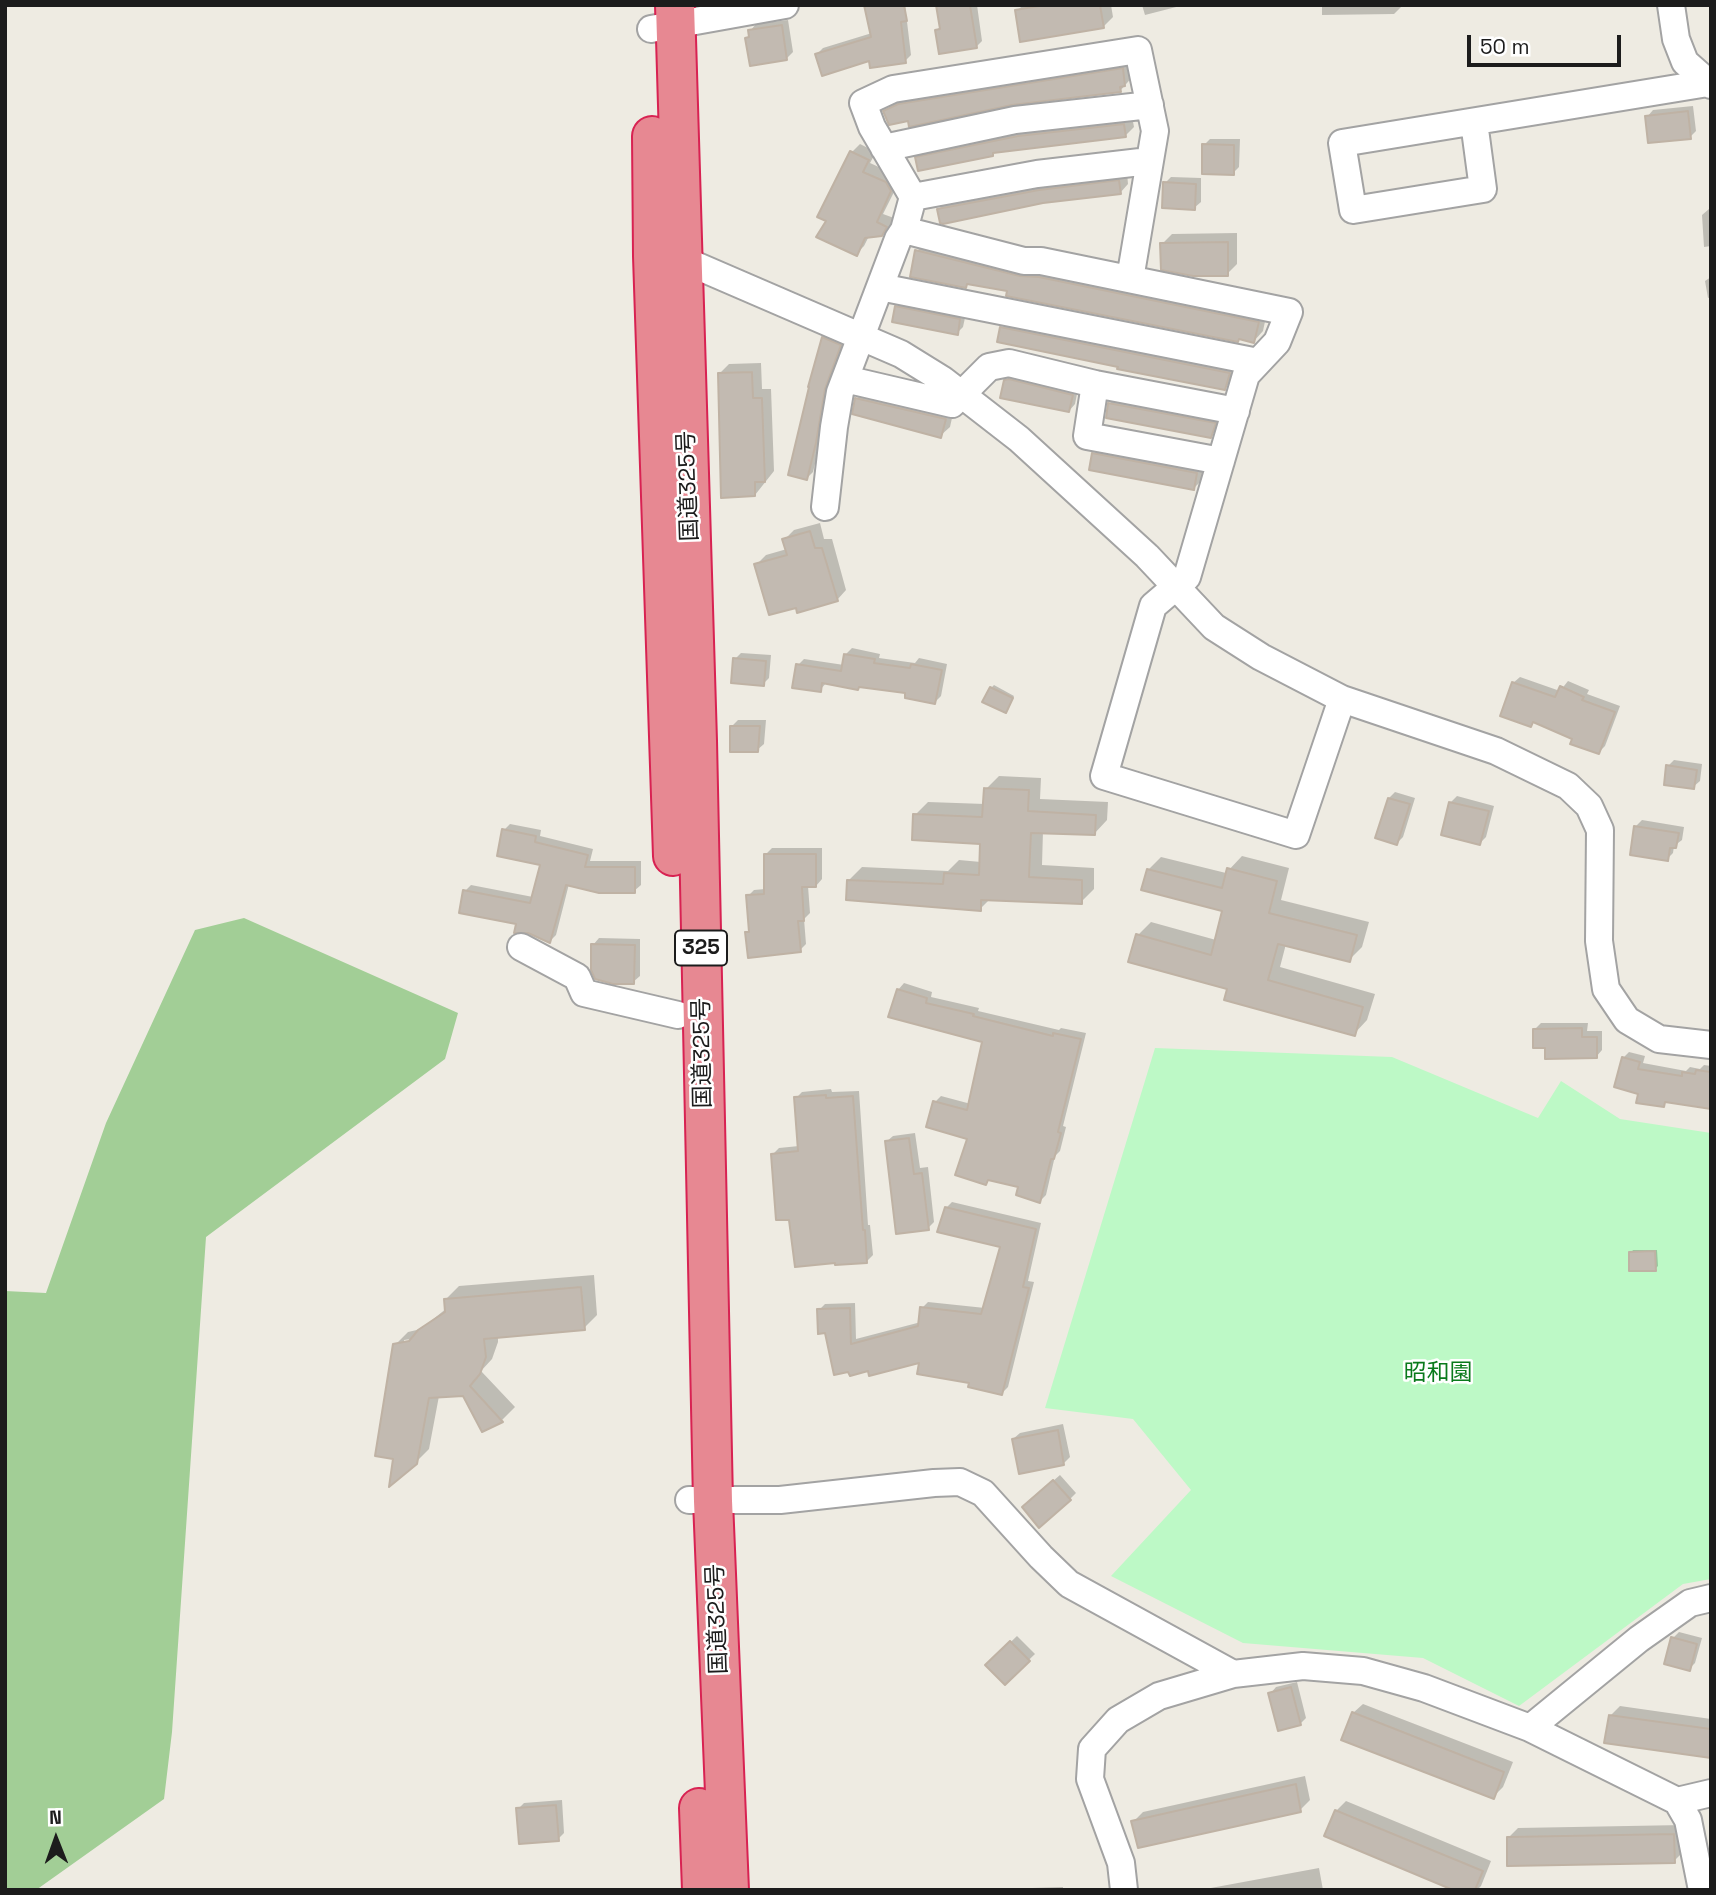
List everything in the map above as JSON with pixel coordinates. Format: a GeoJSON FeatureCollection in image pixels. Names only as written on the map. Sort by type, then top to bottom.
{"type":"FeatureCollection","features":[{"type":"Feature","properties":{"kind":"highway","name":"国道325号"},"geometry":{"type":"LineString","coordinates":[[663,16],[678,1015],[701,1500],[729,1890]]}},
{"type":"Feature","properties":{"kind":"highway","name":"国道325号"},"geometry":{"type":"LineString","coordinates":[[667,257],[697,741],[702,1890]]}},
{"type":"Feature","properties":{"kind":"street"},"geometry":{"type":"LineString","coordinates":[[663,16],[785,5]]}},
{"type":"Feature","properties":{"kind":"street"},"geometry":{"type":"LineString","coordinates":[[1671,5],[1676,39],[1685,62],[1709,84]]}},
{"type":"Feature","properties":{"kind":"street"},"geometry":{"type":"LineString","coordinates":[[825,507],[834,427],[845,379],[898,239],[904,230],[913,197],[872,127],[863,103],[893,89],[1139,50],[1155,131],[1130,279]]}},
{"type":"Feature","properties":{"kind":"street"},"geometry":{"type":"LineString","coordinates":[[1474,122],[1483,189],[1353,210],[1342,143],[1709,84]]}},
{"type":"Feature","properties":{"kind":"street"},"geometry":{"type":"LineString","coordinates":[[884,148],[1015,120],[1150,105]]}},
{"type":"Feature","properties":{"kind":"street"},"geometry":{"type":"LineString","coordinates":[[913,197],[1037,174],[1149,161]]}},
{"type":"Feature","properties":{"kind":"street"},"geometry":{"type":"LineString","coordinates":[[904,230],[1024,261],[1041,261],[1212,294],[1289,312],[1277,342],[1246,375],[1187,577],[1153,606],[1104,776],[1296,835],[1342,699]]}},
{"type":"Feature","properties":{"kind":"street"},"geometry":{"type":"LineString","coordinates":[[667,257],[901,354],[961,393],[1020,439],[1147,556],[1214,627],[1261,657],[1342,699],[1496,751],[1568,786],[1589,806],[1600,830],[1599,941],[1606,989],[1627,1020],[1659,1039],[1711,1045]]}},
{"type":"Feature","properties":{"kind":"street"},"geometry":{"type":"LineString","coordinates":[[880,286],[1258,362]]}},
{"type":"Feature","properties":{"kind":"street"},"geometry":{"type":"LineString","coordinates":[[845,379],[952,404],[989,367],[1009,363],[1095,384],[1236,411]]}},
{"type":"Feature","properties":{"kind":"street"},"geometry":{"type":"LineString","coordinates":[[1095,384],[1087,436],[1221,461]]}},
{"type":"Feature","properties":{"kind":"street"},"geometry":{"type":"LineString","coordinates":[[521,947],[577,978],[584,993],[678,1015]]}},
{"type":"Feature","properties":{"kind":"street"},"geometry":{"type":"LineString","coordinates":[[701,1500],[780,1500],[960,1482],[983,1493],[1069,1584],[1233,1674]]}},
{"type":"Feature","properties":{"kind":"street"},"geometry":{"type":"LineString","coordinates":[[1530,1728],[1639,1639],[1690,1604],[1711,1598]]}},
{"type":"Feature","properties":{"kind":"street"},"geometry":{"type":"LineString","coordinates":[[1124,1890],[1122,1863],[1090,1779],[1092,1749],[1118,1720],[1159,1696],[1233,1674],[1303,1666],[1363,1671],[1424,1688],[1530,1728],[1677,1801],[1688,1820],[1702,1890]]}},
{"type":"Feature","properties":{"kind":"street"},"geometry":{"type":"LineString","coordinates":[[1677,1801],[1711,1793]]}},
{"type":"Feature","properties":{"kind":"green space"},"geometry":{"type":"Polygon","coordinates":[[[244,918],[458,1013],[445,1059],[206,1237],[172,1732],[164,1799],[36,1890],[5,1890],[5,1291],[46,1293],[106,1123],[195,930],[244,918]]]}},
{"type":"Feature","properties":{"kind":"green space","name":"昭和園"},"geometry":{"type":"Polygon","coordinates":[[[1155,1048],[1392,1057],[1538,1118],[1561,1081],[1620,1119],[1711,1133],[1711,1579],[1683,1584],[1519,1706],[1423,1658],[1243,1643],[1111,1576],[1191,1490],[1133,1419],[1045,1408],[1155,1048]]]}},
{"type":"Feature","properties":{"kind":"building"},"geometry":{"type":"Polygon","coordinates":[[[864,5],[904,5],[907,21],[901,22],[906,63],[870,68],[869,61],[822,76],[815,54],[871,37],[864,5]]]}},
{"type":"Feature","properties":{"kind":"building"},"geometry":{"type":"Polygon","coordinates":[[[936,5],[970,5],[977,48],[939,54],[935,30],[940,29],[936,5]]]}},
{"type":"Feature","properties":{"kind":"building"},"geometry":{"type":"Polygon","coordinates":[[[1045,5],[1100,5],[1104,28],[1020,42],[1015,10],[1045,5]]]}},
{"type":"Feature","properties":{"kind":"building"},"geometry":{"type":"Polygon","coordinates":[[[782,25],[787,60],[750,66],[745,38],[749,37],[748,30],[782,25]]]}},
{"type":"Feature","properties":{"kind":"building"},"geometry":{"type":"Polygon","coordinates":[[[1123,68],[1125,86],[1120,87],[1121,92],[1012,105],[909,127],[908,121],[889,125],[883,111],[898,104],[1123,68]]]}},
{"type":"Feature","properties":{"kind":"building"},"geometry":{"type":"Polygon","coordinates":[[[1688,111],[1691,139],[1648,143],[1645,116],[1688,111]]]}},
{"type":"Feature","properties":{"kind":"building"},"geometry":{"type":"Polygon","coordinates":[[[1124,124],[1126,137],[993,153],[993,156],[918,171],[915,157],[1018,136],[1124,124]]]}},
{"type":"Feature","properties":{"kind":"building"},"geometry":{"type":"Polygon","coordinates":[[[1202,144],[1234,145],[1234,175],[1202,174],[1202,144]]]}},
{"type":"Feature","properties":{"kind":"building"},"geometry":{"type":"Polygon","coordinates":[[[850,151],[869,160],[863,172],[886,182],[891,191],[877,222],[887,227],[882,236],[865,238],[857,256],[816,237],[826,221],[817,217],[850,151]]]}},
{"type":"Feature","properties":{"kind":"building"},"geometry":{"type":"Polygon","coordinates":[[[1119,180],[1121,194],[1043,203],[943,224],[940,223],[937,209],[1039,190],[1119,180]]]}},
{"type":"Feature","properties":{"kind":"building"},"geometry":{"type":"Polygon","coordinates":[[[1163,182],[1196,184],[1195,210],[1162,208],[1163,182]]]}},
{"type":"Feature","properties":{"kind":"building"},"geometry":{"type":"Polygon","coordinates":[[[1228,242],[1228,276],[1193,276],[1161,270],[1160,243],[1228,242]]]}},
{"type":"Feature","properties":{"kind":"building"},"geometry":{"type":"Polygon","coordinates":[[[915,250],[1020,276],[1039,277],[1259,322],[1254,343],[1006,296],[1007,291],[967,284],[966,288],[910,277],[915,250]]]}},
{"type":"Feature","properties":{"kind":"building"},"geometry":{"type":"Polygon","coordinates":[[[895,306],[960,319],[958,335],[892,322],[895,306]]]}},
{"type":"Feature","properties":{"kind":"building"},"geometry":{"type":"Polygon","coordinates":[[[1000,327],[1230,373],[1225,390],[1117,369],[1118,367],[997,342],[1000,327]]]}},
{"type":"Feature","properties":{"kind":"building"},"geometry":{"type":"Polygon","coordinates":[[[822,337],[841,345],[825,389],[807,480],[788,475],[822,337]]]}},
{"type":"Feature","properties":{"kind":"building"},"geometry":{"type":"Polygon","coordinates":[[[752,372],[753,398],[762,398],[765,482],[755,482],[755,496],[721,498],[718,373],[752,372]]]}},
{"type":"Feature","properties":{"kind":"building"},"geometry":{"type":"Polygon","coordinates":[[[1004,380],[1073,395],[1069,412],[1000,398],[1004,380]]]}},
{"type":"Feature","properties":{"kind":"building"},"geometry":{"type":"Polygon","coordinates":[[[855,398],[946,419],[941,438],[852,414],[855,398]]]}},
{"type":"Feature","properties":{"kind":"building"},"geometry":{"type":"Polygon","coordinates":[[[1108,403],[1216,423],[1211,438],[1106,418],[1108,403]]]}},
{"type":"Feature","properties":{"kind":"building"},"geometry":{"type":"Polygon","coordinates":[[[1092,453],[1197,473],[1194,490],[1089,470],[1092,453]]]}},
{"type":"Feature","properties":{"kind":"building"},"geometry":{"type":"Polygon","coordinates":[[[810,531],[815,548],[822,548],[838,601],[797,613],[796,608],[769,615],[754,564],[787,555],[782,539],[810,531]]]}},
{"type":"Feature","properties":{"kind":"building"},"geometry":{"type":"Polygon","coordinates":[[[844,654],[875,659],[874,663],[910,668],[911,664],[942,670],[935,704],[905,698],[905,693],[859,687],[858,690],[822,683],[821,692],[792,688],[796,664],[841,671],[844,654]]]}},
{"type":"Feature","properties":{"kind":"building"},"geometry":{"type":"Polygon","coordinates":[[[733,658],[766,661],[764,686],[731,683],[733,658]]]}},
{"type":"Feature","properties":{"kind":"building"},"geometry":{"type":"Polygon","coordinates":[[[1512,682],[1555,697],[1560,686],[1584,697],[1582,700],[1615,712],[1599,754],[1570,744],[1572,739],[1533,722],[1531,727],[1500,716],[1512,682]]]}},
{"type":"Feature","properties":{"kind":"building"},"geometry":{"type":"Polygon","coordinates":[[[990,687],[1013,698],[1006,713],[982,702],[990,687]]]}},
{"type":"Feature","properties":{"kind":"building"},"geometry":{"type":"Polygon","coordinates":[[[730,726],[760,726],[758,752],[730,752],[730,726]]]}},
{"type":"Feature","properties":{"kind":"building"},"geometry":{"type":"Polygon","coordinates":[[[1666,765],[1697,770],[1694,789],[1664,785],[1666,765]]]}},
{"type":"Feature","properties":{"kind":"building"},"geometry":{"type":"Polygon","coordinates":[[[984,788],[1029,790],[1028,811],[1096,815],[1095,835],[1031,833],[1029,877],[1082,880],[1082,904],[981,900],[981,911],[846,900],[847,880],[943,884],[944,873],[979,875],[980,844],[912,840],[913,814],[982,817],[984,788]]]}},
{"type":"Feature","properties":{"kind":"building"},"geometry":{"type":"Polygon","coordinates":[[[1388,798],[1410,804],[1397,845],[1375,838],[1388,798]]]}},
{"type":"Feature","properties":{"kind":"building"},"geometry":{"type":"Polygon","coordinates":[[[1449,802],[1489,811],[1480,845],[1441,835],[1449,802]]]}},
{"type":"Feature","properties":{"kind":"building"},"geometry":{"type":"Polygon","coordinates":[[[1634,826],[1679,833],[1676,848],[1670,848],[1668,861],[1630,855],[1634,826]]]}},
{"type":"Feature","properties":{"kind":"building"},"geometry":{"type":"Polygon","coordinates":[[[502,829],[536,836],[535,842],[588,855],[585,867],[635,867],[635,893],[599,893],[566,885],[550,943],[528,933],[514,933],[516,924],[459,913],[463,890],[530,903],[540,865],[497,856],[502,829]]]}},
{"type":"Feature","properties":{"kind":"building"},"geometry":{"type":"Polygon","coordinates":[[[764,854],[816,854],[816,887],[802,887],[804,921],[798,921],[801,952],[748,958],[745,932],[749,932],[746,895],[764,894],[764,854]]]}},
{"type":"Feature","properties":{"kind":"building"},"geometry":{"type":"Polygon","coordinates":[[[1227,868],[1277,881],[1269,913],[1357,935],[1350,962],[1278,944],[1268,980],[1363,1007],[1355,1036],[1224,1000],[1227,989],[1128,962],[1136,934],[1211,955],[1222,911],[1141,890],[1147,869],[1222,888],[1227,868]]]}},
{"type":"Feature","properties":{"kind":"building"},"geometry":{"type":"Polygon","coordinates":[[[591,944],[635,945],[634,984],[613,984],[595,979],[591,970],[591,944]]]}},
{"type":"Feature","properties":{"kind":"building"},"geometry":{"type":"Polygon","coordinates":[[[897,989],[927,998],[926,1003],[974,1014],[973,1016],[1053,1036],[1053,1033],[1081,1039],[1058,1132],[1061,1133],[1054,1159],[1051,1159],[1040,1203],[1016,1195],[1018,1187],[988,1180],[986,1185],[955,1175],[967,1139],[926,1127],[933,1101],[967,1110],[982,1042],[888,1017],[897,989]]]}},
{"type":"Feature","properties":{"kind":"building"},"geometry":{"type":"Polygon","coordinates":[[[1582,1028],[1582,1037],[1597,1037],[1597,1058],[1545,1059],[1545,1048],[1533,1048],[1533,1029],[1582,1028]]]}},
{"type":"Feature","properties":{"kind":"building"},"geometry":{"type":"Polygon","coordinates":[[[1622,1057],[1640,1062],[1638,1069],[1682,1076],[1682,1072],[1695,1074],[1696,1070],[1711,1072],[1711,1109],[1665,1102],[1664,1107],[1636,1103],[1638,1094],[1614,1087],[1622,1057]]]}},
{"type":"Feature","properties":{"kind":"building"},"geometry":{"type":"Polygon","coordinates":[[[826,1095],[826,1098],[853,1096],[867,1263],[795,1267],[789,1220],[776,1220],[771,1154],[798,1151],[794,1097],[826,1095]]]}},
{"type":"Feature","properties":{"kind":"building"},"geometry":{"type":"Polygon","coordinates":[[[909,1138],[914,1174],[922,1173],[929,1230],[896,1234],[885,1141],[909,1138]]]}},
{"type":"Feature","properties":{"kind":"building"},"geometry":{"type":"Polygon","coordinates":[[[945,1207],[1036,1229],[1023,1287],[1029,1288],[1002,1395],[968,1387],[969,1383],[917,1374],[919,1363],[869,1376],[868,1371],[850,1376],[848,1372],[834,1375],[825,1333],[818,1334],[817,1309],[850,1308],[851,1344],[918,1326],[920,1307],[981,1314],[1000,1247],[937,1232],[945,1207]]]}},
{"type":"Feature","properties":{"kind":"building"},"geometry":{"type":"Polygon","coordinates":[[[1655,1251],[1656,1271],[1629,1271],[1629,1252],[1655,1251]]]}},
{"type":"Feature","properties":{"kind":"building"},"geometry":{"type":"Polygon","coordinates":[[[581,1287],[585,1330],[484,1339],[486,1357],[480,1374],[470,1386],[503,1422],[482,1432],[463,1396],[429,1398],[417,1464],[389,1487],[393,1459],[375,1456],[393,1344],[409,1341],[418,1330],[445,1312],[444,1299],[581,1287]]]}},
{"type":"Feature","properties":{"kind":"building"},"geometry":{"type":"Polygon","coordinates":[[[1058,1430],[1064,1465],[1019,1474],[1012,1439],[1058,1430]]]}},
{"type":"Feature","properties":{"kind":"building"},"geometry":{"type":"Polygon","coordinates":[[[1053,1480],[1071,1500],[1039,1528],[1022,1507],[1053,1480]]]}},
{"type":"Feature","properties":{"kind":"building"},"geometry":{"type":"Polygon","coordinates":[[[1671,1637],[1697,1644],[1690,1671],[1664,1664],[1671,1637]]]}},
{"type":"Feature","properties":{"kind":"building"},"geometry":{"type":"Polygon","coordinates":[[[1010,1641],[1030,1661],[1005,1685],[985,1665],[1010,1641]]]}},
{"type":"Feature","properties":{"kind":"building"},"geometry":{"type":"Polygon","coordinates":[[[1291,1687],[1301,1725],[1278,1731],[1268,1693],[1291,1687]]]}},
{"type":"Feature","properties":{"kind":"building"},"geometry":{"type":"Polygon","coordinates":[[[1352,1712],[1504,1772],[1494,1799],[1341,1740],[1352,1712]]]}},
{"type":"Feature","properties":{"kind":"building"},"geometry":{"type":"Polygon","coordinates":[[[1609,1715],[1711,1729],[1711,1758],[1604,1743],[1609,1715]]]}},
{"type":"Feature","properties":{"kind":"building"},"geometry":{"type":"Polygon","coordinates":[[[1296,1784],[1301,1812],[1138,1848],[1131,1821],[1296,1784]]]}},
{"type":"Feature","properties":{"kind":"building"},"geometry":{"type":"Polygon","coordinates":[[[556,1805],[559,1841],[519,1844],[516,1808],[556,1805]]]}},
{"type":"Feature","properties":{"kind":"building"},"geometry":{"type":"Polygon","coordinates":[[[1335,1810],[1483,1871],[1475,1890],[1453,1890],[1324,1836],[1335,1810]]]}},
{"type":"Feature","properties":{"kind":"building"},"geometry":{"type":"Polygon","coordinates":[[[1674,1834],[1675,1863],[1507,1866],[1507,1837],[1674,1834]]]}}]}
